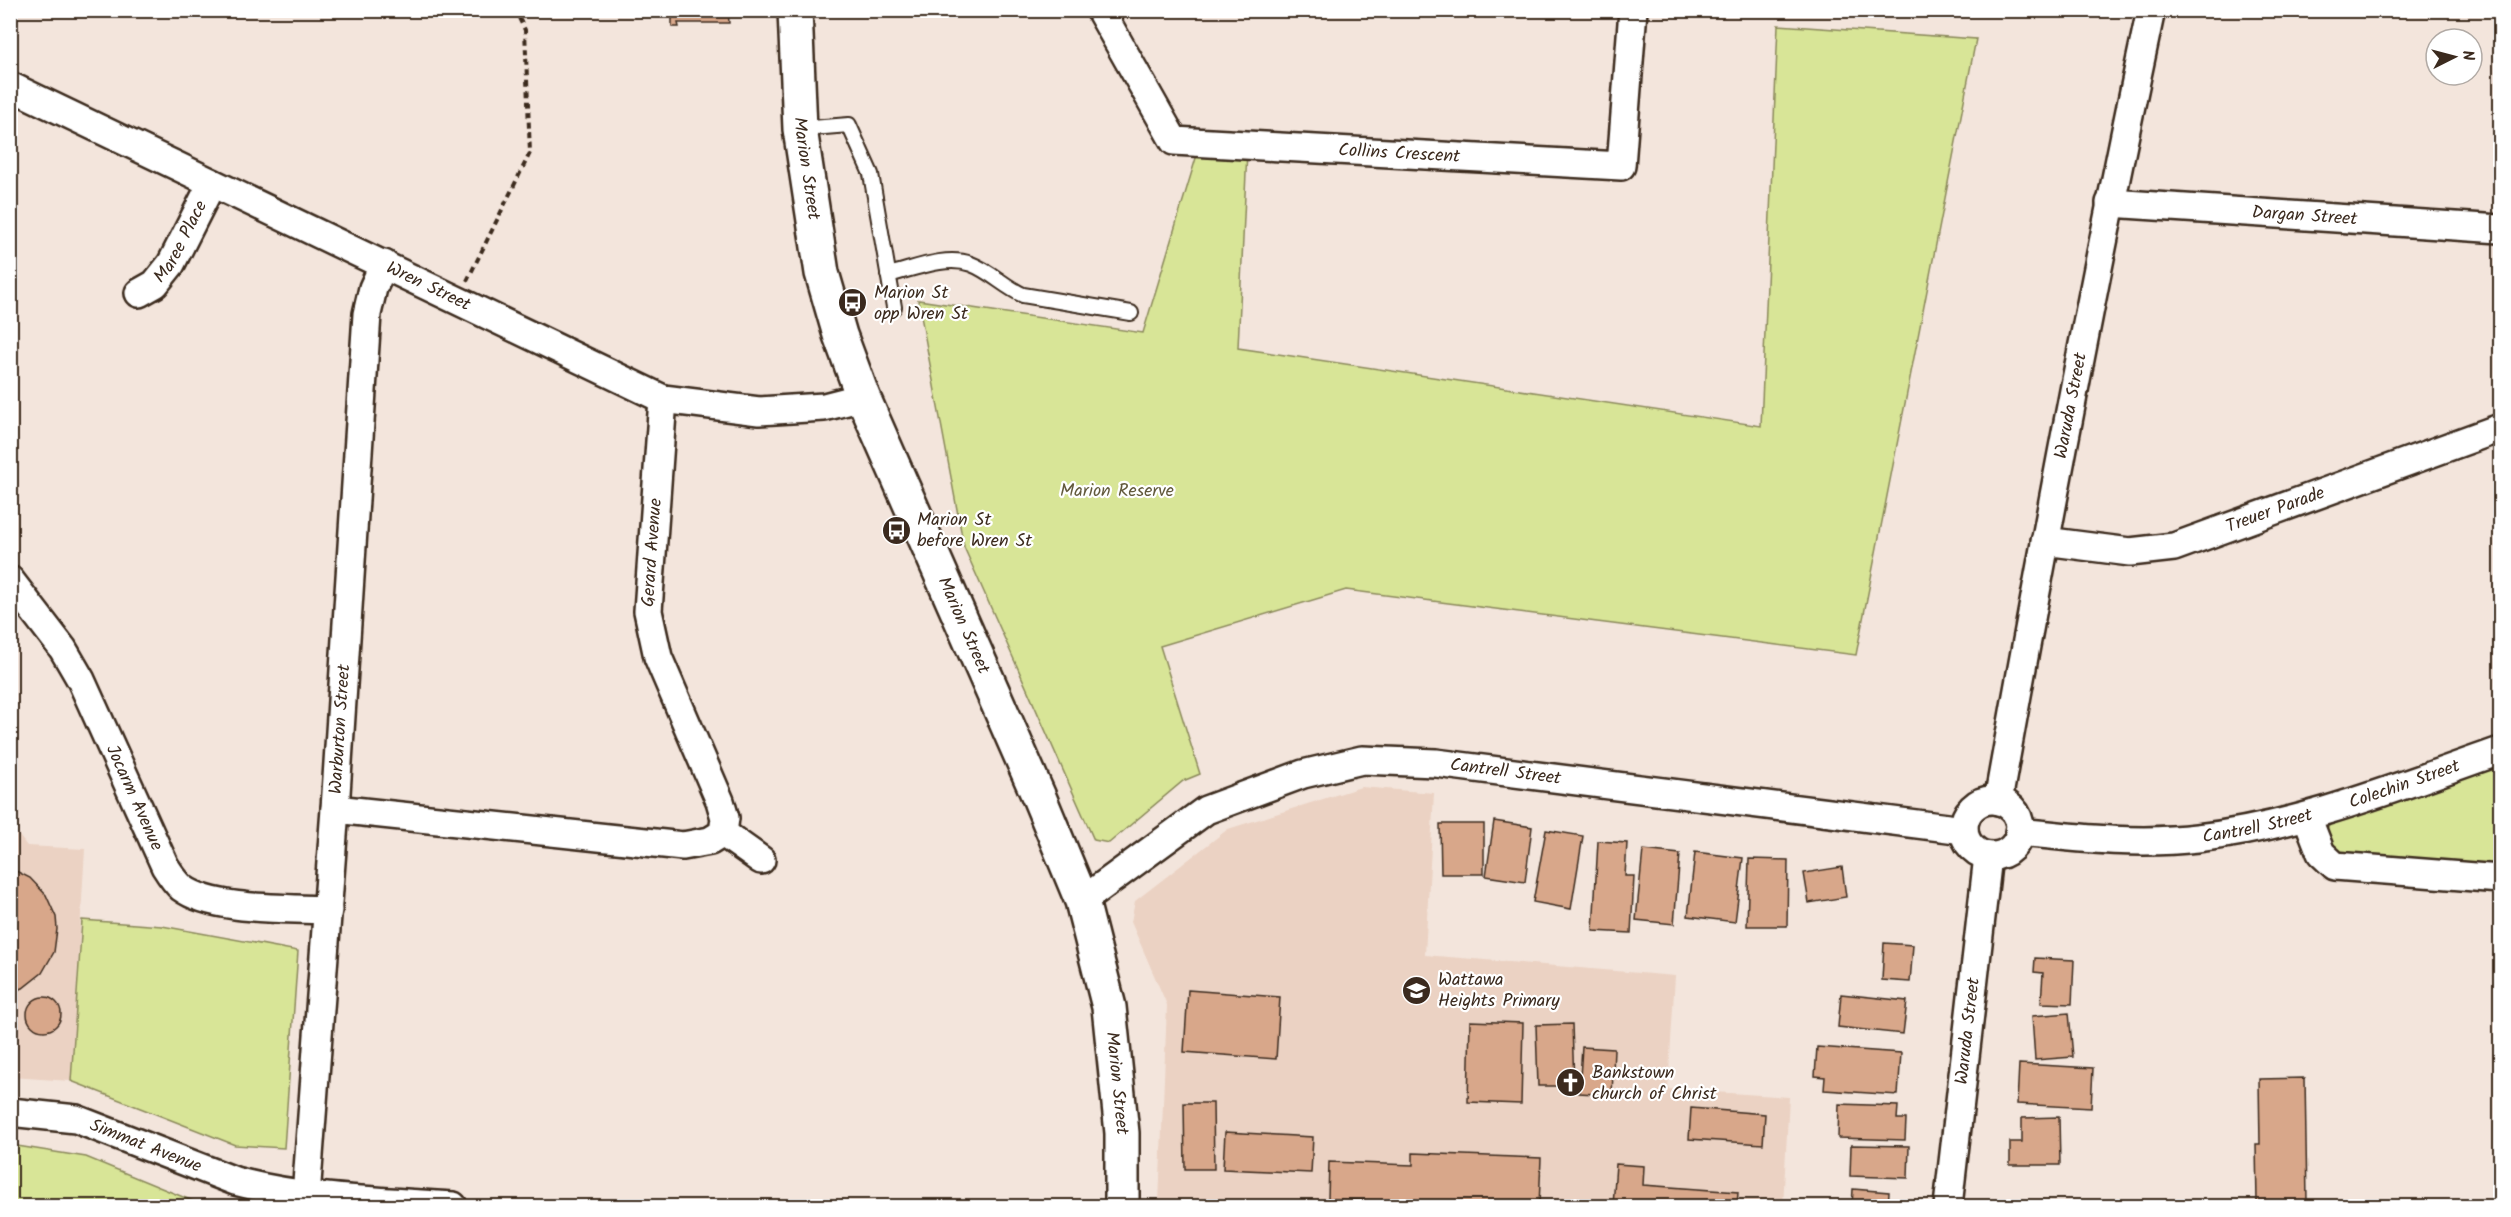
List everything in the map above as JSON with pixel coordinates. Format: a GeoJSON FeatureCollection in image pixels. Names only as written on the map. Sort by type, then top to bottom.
{"type":"FeatureCollection","features":[{"type":"Feature","properties":{"kind":"main road","name":"Marion Street"},"geometry":{"type":"LineString","coordinates":[[795,10],[800,129],[822,273],[840,335],[863,397],[1039,797],[1082,901],[1111,1018],[1122,1133],[1122,1206]]}},
{"type":"Feature","properties":{"kind":"street","name":"Collins Crescent"},"geometry":{"type":"LineString","coordinates":[[1100,10],[1174,141],[1621,166],[1633,10]]}},
{"type":"Feature","properties":{"kind":"street","name":"Waruda Street"},"geometry":{"type":"LineString","coordinates":[[1998,801],[2110,203],[2151,10]]}},
{"type":"Feature","properties":{"kind":"street","name":"Wren Street"},"geometry":{"type":"LineString","coordinates":[[10,86],[663,399],[759,411],[824,407],[863,397]]}},
{"type":"Feature","properties":{"kind":"street","name":"Maree Place"},"geometry":{"type":"LineString","coordinates":[[139,293],[155,284],[171,264],[212,183]]}},
{"type":"Feature","properties":{"kind":"street","name":"Dargan Street"},"geometry":{"type":"LineString","coordinates":[[2110,203],[2500,229]]}},
{"type":"Feature","properties":{"kind":"street","name":"Warburton Street"},"geometry":{"type":"LineString","coordinates":[[306,1196],[335,809],[367,314],[373,288],[384,264]]}},
{"type":"Feature","properties":{"kind":"street","name":"Gerard Avenue"},"geometry":{"type":"LineString","coordinates":[[663,399],[648,611],[658,657],[720,801],[725,818],[723,833]]}},
{"type":"Feature","properties":{"kind":"street","name":"Treuer Parade"},"geometry":{"type":"LineString","coordinates":[[2045,541],[2130,552],[2174,547],[2500,428]]}},
{"type":"Feature","properties":{"kind":"street","name":"Jocarm Avenue"},"geometry":{"type":"LineString","coordinates":[[10,580],[63,649],[81,680],[165,866],[181,887],[195,896],[219,903],[328,910]]}},
{"type":"Feature","properties":{"kind":"street","name":"Colechin Street"},"geometry":{"type":"LineString","coordinates":[[2307,817],[2500,751]]}},
{"type":"Feature","properties":{"kind":"street","name":"Cantrell Street"},"geometry":{"type":"LineString","coordinates":[[1082,901],[1206,810],[1303,774],[1362,760],[1436,763],[1964,830]]}},
{"type":"Feature","properties":{"kind":"street"},"geometry":{"type":"LineString","coordinates":[[1989,800],[2005,804],[2017,816],[2019,832],[2017,841],[2005,853],[1988,856],[1981,854],[1969,844],[1964,830],[1968,813],[1974,807],[1989,800]]}},
{"type":"Feature","properties":{"kind":"street"},"geometry":{"type":"LineString","coordinates":[[335,809],[683,846],[710,841],[723,833],[761,860]]}},
{"type":"Feature","properties":{"kind":"street","name":"Cantrell Street"},"geometry":{"type":"LineString","coordinates":[[2019,832],[2110,839],[2185,839],[2307,817],[2321,853],[2336,866],[2500,879]]}},
{"type":"Feature","properties":{"kind":"street","name":"Waruda Street"},"geometry":{"type":"LineString","coordinates":[[1948,1206],[1988,856]]}},
{"type":"Feature","properties":{"kind":"street","name":"Simmat Avenue"},"geometry":{"type":"LineString","coordinates":[[10,1112],[76,1119],[235,1181],[278,1191],[306,1196],[453,1206]]}},
{"type":"Feature","properties":{"kind":"lane"},"geometry":{"type":"LineString","coordinates":[[800,129],[849,126],[872,174],[894,307]]}},
{"type":"Feature","properties":{"kind":"lane"},"geometry":{"type":"LineString","coordinates":[[888,275],[945,262],[971,264],[1011,290],[1023,295],[1131,313]]}},
{"type":"Feature","properties":{"kind":"path"},"geometry":{"type":"LineString","coordinates":[[458,299],[530,153],[525,30],[515,10]]}},
{"type":"Feature","properties":{"kind":"shaded area","name":"Wattawa Heights Primary"},"geometry":{"type":"Polygon","coordinates":[[[1361,787],[1434,793],[1425,955],[1675,976],[1668,1089],[1789,1097],[1783,1206],[1161,1206],[1159,1203],[1167,1005],[1131,922],[1135,901],[1228,829],[1361,787]]]}},
{"type":"Feature","properties":{"kind":"shaded area"},"geometry":{"type":"Polygon","coordinates":[[[10,824],[27,846],[85,849],[71,1081],[11,1077],[10,824]]]}},
{"type":"Feature","properties":{"kind":"green space","name":"Marion Reserve"},"geometry":{"type":"Polygon","coordinates":[[[1778,25],[1976,39],[1856,655],[1346,590],[1160,646],[1200,774],[1183,781],[1109,843],[1094,840],[964,547],[918,300],[1143,333],[1199,148],[1247,151],[1238,348],[1761,426],[1778,25]]]}},
{"type":"Feature","properties":{"kind":"green space"},"geometry":{"type":"Polygon","coordinates":[[[2500,764],[2500,867],[2328,852],[2325,830],[2333,822],[2500,764]]]}},
{"type":"Feature","properties":{"kind":"green space"},"geometry":{"type":"Polygon","coordinates":[[[82,920],[162,926],[298,951],[284,1148],[235,1145],[71,1081],[82,920]]]}},
{"type":"Feature","properties":{"kind":"green space"},"geometry":{"type":"Polygon","coordinates":[[[11,1145],[86,1157],[205,1206],[11,1206],[11,1145]]]}},
{"type":"Feature","properties":{"kind":"building"},"geometry":{"type":"Polygon","coordinates":[[[672,10],[728,10],[729,23],[678,23],[679,27],[672,27],[672,10]]]}},
{"type":"Feature","properties":{"kind":"building"},"geometry":{"type":"Polygon","coordinates":[[[1494,821],[1532,827],[1525,882],[1486,876],[1494,821]]]}},
{"type":"Feature","properties":{"kind":"building"},"geometry":{"type":"Polygon","coordinates":[[[1440,824],[1484,824],[1484,874],[1441,874],[1440,824]]]}},
{"type":"Feature","properties":{"kind":"building"},"geometry":{"type":"Polygon","coordinates":[[[1546,830],[1583,836],[1571,909],[1533,902],[1546,830]]]}},
{"type":"Feature","properties":{"kind":"building"},"geometry":{"type":"Polygon","coordinates":[[[1598,841],[1627,843],[1625,876],[1634,876],[1631,933],[1593,931],[1598,841]]]}},
{"type":"Feature","properties":{"kind":"building"},"geometry":{"type":"Polygon","coordinates":[[[1643,850],[1680,854],[1674,924],[1636,920],[1643,850]]]}},
{"type":"Feature","properties":{"kind":"building"},"geometry":{"type":"Polygon","coordinates":[[[1695,852],[1743,858],[1735,922],[1688,916],[1695,852]]]}},
{"type":"Feature","properties":{"kind":"building"},"geometry":{"type":"Polygon","coordinates":[[[1749,859],[1788,860],[1787,926],[1747,926],[1749,859]]]}},
{"type":"Feature","properties":{"kind":"building"},"geometry":{"type":"Polygon","coordinates":[[[1842,867],[1846,897],[1809,903],[1804,873],[1842,867]]]}},
{"type":"Feature","properties":{"kind":"building"},"geometry":{"type":"Polygon","coordinates":[[[10,868],[30,878],[46,895],[56,917],[57,929],[54,952],[42,973],[23,988],[10,993],[10,868]]]}},
{"type":"Feature","properties":{"kind":"building"},"geometry":{"type":"Polygon","coordinates":[[[1884,943],[1913,945],[1910,982],[1882,980],[1884,943]]]}},
{"type":"Feature","properties":{"kind":"building"},"geometry":{"type":"Polygon","coordinates":[[[2035,958],[2074,960],[2072,1004],[2041,1003],[2043,973],[2034,972],[2035,958]]]}},
{"type":"Feature","properties":{"kind":"building"},"geometry":{"type":"Polygon","coordinates":[[[1188,990],[1280,997],[1276,1059],[1184,1052],[1188,990]]]}},
{"type":"Feature","properties":{"kind":"building"},"geometry":{"type":"Polygon","coordinates":[[[1841,994],[1907,1001],[1903,1034],[1838,1027],[1841,994]]]}},
{"type":"Feature","properties":{"kind":"building"},"geometry":{"type":"Polygon","coordinates":[[[44,997],[56,1002],[61,1014],[56,1026],[44,1031],[32,1026],[27,1014],[32,1002],[44,997]]]}},
{"type":"Feature","properties":{"kind":"building"},"geometry":{"type":"Polygon","coordinates":[[[2069,1013],[2073,1057],[2035,1060],[2032,1016],[2069,1013]]]}},
{"type":"Feature","properties":{"kind":"building"},"geometry":{"type":"Polygon","coordinates":[[[1470,1021],[1523,1023],[1521,1104],[1468,1102],[1470,1021]]]}},
{"type":"Feature","properties":{"kind":"building"},"geometry":{"type":"Polygon","coordinates":[[[1572,1024],[1574,1086],[1538,1086],[1536,1025],[1572,1024]]]}},
{"type":"Feature","properties":{"kind":"building"},"geometry":{"type":"Polygon","coordinates":[[[1582,1047],[1614,1049],[1612,1095],[1579,1093],[1582,1047]]]}},
{"type":"Feature","properties":{"kind":"building"},"geometry":{"type":"Polygon","coordinates":[[[1817,1047],[1901,1053],[1898,1095],[1824,1090],[1825,1077],[1815,1076],[1817,1047]]]}},
{"type":"Feature","properties":{"kind":"building"},"geometry":{"type":"Polygon","coordinates":[[[2019,1064],[2093,1068],[2091,1108],[2017,1104],[2019,1064]]]}},
{"type":"Feature","properties":{"kind":"building"},"geometry":{"type":"Polygon","coordinates":[[[2305,1078],[2307,1202],[2257,1202],[2256,1144],[2260,1144],[2259,1079],[2305,1078]]]}},
{"type":"Feature","properties":{"kind":"building"},"geometry":{"type":"Polygon","coordinates":[[[1184,1103],[1213,1103],[1214,1169],[1185,1169],[1184,1103]]]}},
{"type":"Feature","properties":{"kind":"building"},"geometry":{"type":"Polygon","coordinates":[[[1839,1104],[1898,1106],[1897,1119],[1906,1119],[1905,1140],[1838,1138],[1839,1104]]]}},
{"type":"Feature","properties":{"kind":"building"},"geometry":{"type":"Polygon","coordinates":[[[1691,1108],[1765,1114],[1763,1144],[1689,1139],[1691,1108]]]}},
{"type":"Feature","properties":{"kind":"building"},"geometry":{"type":"Polygon","coordinates":[[[2059,1117],[2060,1165],[2010,1165],[2010,1142],[2022,1142],[2022,1118],[2059,1117]]]}},
{"type":"Feature","properties":{"kind":"building"},"geometry":{"type":"Polygon","coordinates":[[[1225,1132],[1313,1137],[1311,1173],[1223,1169],[1225,1132]]]}},
{"type":"Feature","properties":{"kind":"building"},"geometry":{"type":"Polygon","coordinates":[[[1851,1145],[1909,1146],[1908,1178],[1850,1176],[1851,1145]]]}},
{"type":"Feature","properties":{"kind":"building"},"geometry":{"type":"Polygon","coordinates":[[[1413,1153],[1541,1158],[1539,1206],[1328,1199],[1329,1162],[1413,1165],[1413,1153]]]}},
{"type":"Feature","properties":{"kind":"building"},"geometry":{"type":"Polygon","coordinates":[[[1616,1164],[1644,1166],[1643,1185],[1738,1192],[1737,1206],[1613,1206],[1616,1164]]]}},
{"type":"Feature","properties":{"kind":"building"},"geometry":{"type":"Polygon","coordinates":[[[1853,1189],[1889,1192],[1888,1206],[1852,1206],[1853,1189]]]}},
{"type":"Feature","properties":{"kind":"building"},"geometry":{"type":"Polygon","coordinates":[[[1984,1201],[2011,1202],[2011,1206],[1984,1206],[1984,1201]]]}},
{"type":"Feature","properties":{"kind":"place","name":"Marion St opp Wren St"},"geometry":{"type":"Point","coordinates":[853,303]}},
{"type":"Feature","properties":{"kind":"place","name":"Marion St before Wren St"},"geometry":{"type":"Point","coordinates":[896,530]}},
{"type":"Feature","properties":{"kind":"place","name":"Wattawa Heights Primary"},"geometry":{"type":"Point","coordinates":[1417,990]}},
{"type":"Feature","properties":{"kind":"place","name":"Bankstown church of Christ"},"geometry":{"type":"Point","coordinates":[1571,1083]}}]}
